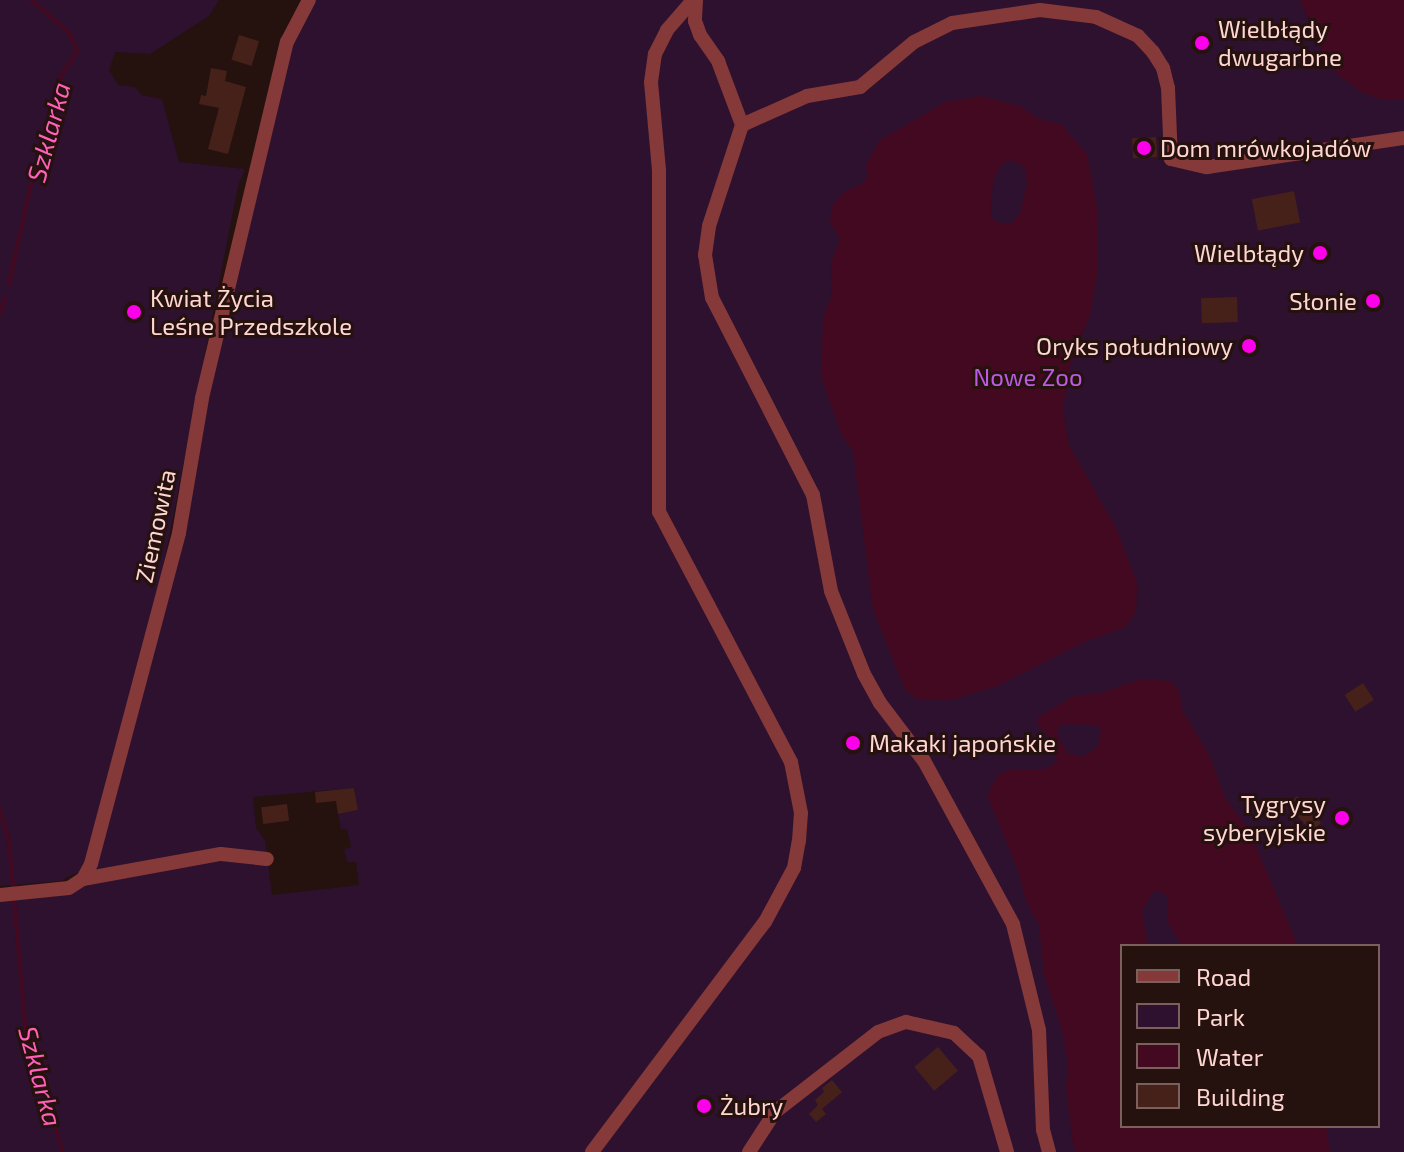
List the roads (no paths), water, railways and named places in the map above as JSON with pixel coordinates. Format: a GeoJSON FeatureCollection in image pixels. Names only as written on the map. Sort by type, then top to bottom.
{"type":"FeatureCollection","features":[{"type":"Feature","properties":{"kind":"street","name":"Ziemowita"},"geometry":{"type":"LineString","coordinates":[[83,879],[91,864],[179,533],[202,398],[287,42],[309,0]]}},
{"type":"Feature","properties":{"kind":"street"},"geometry":{"type":"LineString","coordinates":[[592,1152],[781,897],[794,868],[800,827],[798,788],[791,762],[659,512],[659,170],[651,82],[655,54],[667,30],[694,0]]}},
{"type":"Feature","properties":{"kind":"street"},"geometry":{"type":"LineString","coordinates":[[694,0],[695,21],[700,35],[718,61],[742,125],[709,226],[705,255],[712,298],[813,495],[831,591],[864,674],[924,761],[1013,924],[1039,1030],[1043,1130],[1049,1152]]}},
{"type":"Feature","properties":{"kind":"street"},"geometry":{"type":"LineString","coordinates":[[742,125],[807,96],[860,87],[914,42],[941,27],[970,18],[1040,10],[1096,17],[1138,36],[1153,52],[1163,68],[1168,88],[1171,159],[1207,167],[1404,138]]}},
{"type":"Feature","properties":{"kind":"street"},"geometry":{"type":"LineString","coordinates":[[667,30],[684,29],[700,35]]}},
{"type":"Feature","properties":{"kind":"street"},"geometry":{"type":"LineString","coordinates":[[0,895],[69,888],[83,879],[221,854],[267,859]]}},
{"type":"Feature","properties":{"kind":"street"},"geometry":{"type":"LineString","coordinates":[[749,1152],[775,1112],[786,1102],[878,1032],[906,1022],[948,1030],[979,1056],[1007,1152]]}},
{"type":"Feature","properties":{"kind":"water"},"geometry":{"type":"Polygon","coordinates":[[[1300,0],[1404,0],[1404,99],[1383,100],[1363,93],[1338,75],[1322,51],[1300,0]]]}},
{"type":"Feature","properties":{"kind":"water"},"geometry":{"type":"Polygon","coordinates":[[[981,96],[1020,106],[1039,119],[1061,124],[1087,154],[1097,209],[1098,269],[1090,315],[1070,365],[1063,409],[1069,445],[1116,528],[1137,583],[1136,612],[1125,627],[1082,643],[997,686],[951,700],[917,699],[905,690],[873,609],[853,451],[841,434],[821,376],[823,318],[831,297],[832,260],[840,239],[830,222],[832,206],[844,192],[862,184],[868,175],[866,165],[879,141],[945,102],[981,96]],[[1012,160],[1002,164],[993,180],[991,218],[1002,224],[1012,223],[1020,214],[1027,183],[1025,168],[1012,160]]]}},
{"type":"Feature","properties":{"kind":"water"},"geometry":{"type":"Polygon","coordinates":[[[1141,679],[1170,681],[1179,691],[1182,709],[1209,755],[1225,798],[1249,830],[1297,944],[1181,944],[1167,921],[1167,897],[1162,892],[1153,892],[1142,911],[1148,944],[1120,944],[1120,1128],[1326,1128],[1330,1152],[1076,1152],[1066,1088],[1068,1065],[1062,1030],[1044,974],[1039,925],[1026,901],[1019,873],[987,795],[999,774],[1011,769],[1044,769],[1057,762],[1054,743],[1038,724],[1038,717],[1074,696],[1101,693],[1141,679]],[[1067,724],[1059,725],[1057,735],[1068,753],[1083,757],[1098,746],[1101,730],[1097,725],[1067,724]]]}},
{"type":"Feature","properties":{"kind":"waterway","name":"Szklarka"},"geometry":{"type":"LineString","coordinates":[[9,284],[34,170],[41,159],[59,79],[77,51],[70,34],[32,0]]}},
{"type":"Feature","properties":{"kind":"waterway","name":"Szklarka"},"geometry":{"type":"LineString","coordinates":[[0,313],[5,298]]}},
{"type":"Feature","properties":{"kind":"waterway","name":"Szklarka"},"geometry":{"type":"LineString","coordinates":[[0,810],[9,841],[26,1037],[63,1152]]}},
{"type":"Feature","properties":{"kind":"place","name":"Wielbłądy dwugarbne"},"geometry":{"type":"Point","coordinates":[1202,43]}},
{"type":"Feature","properties":{"kind":"place","name":"Dom mrówkojadów"},"geometry":{"type":"Point","coordinates":[1144,148]}},
{"type":"Feature","properties":{"kind":"place","name":"Wielbłądy"},"geometry":{"type":"Point","coordinates":[1320,253]}},
{"type":"Feature","properties":{"kind":"place","name":"Słonie"},"geometry":{"type":"Point","coordinates":[1373,301]}},
{"type":"Feature","properties":{"kind":"place","name":"Kwiat Życia Leśne Przedszkole"},"geometry":{"type":"Point","coordinates":[134,312]}},
{"type":"Feature","properties":{"kind":"place","name":"Oryks południowy"},"geometry":{"type":"Point","coordinates":[1249,346]}},
{"type":"Feature","properties":{"kind":"place","name":"Makaki japońskie"},"geometry":{"type":"Point","coordinates":[853,743]}},
{"type":"Feature","properties":{"kind":"place","name":"Tygrysy syberyjskie"},"geometry":{"type":"Point","coordinates":[1342,818]}},
{"type":"Feature","properties":{"kind":"place","name":"Żubry"},"geometry":{"type":"Point","coordinates":[704,1106]}},
{"type":"Feature","properties":{"kind":"park label","name":"Nowe Zoo"},"geometry":{"type":"Point","coordinates":[1028,377]}}]}
